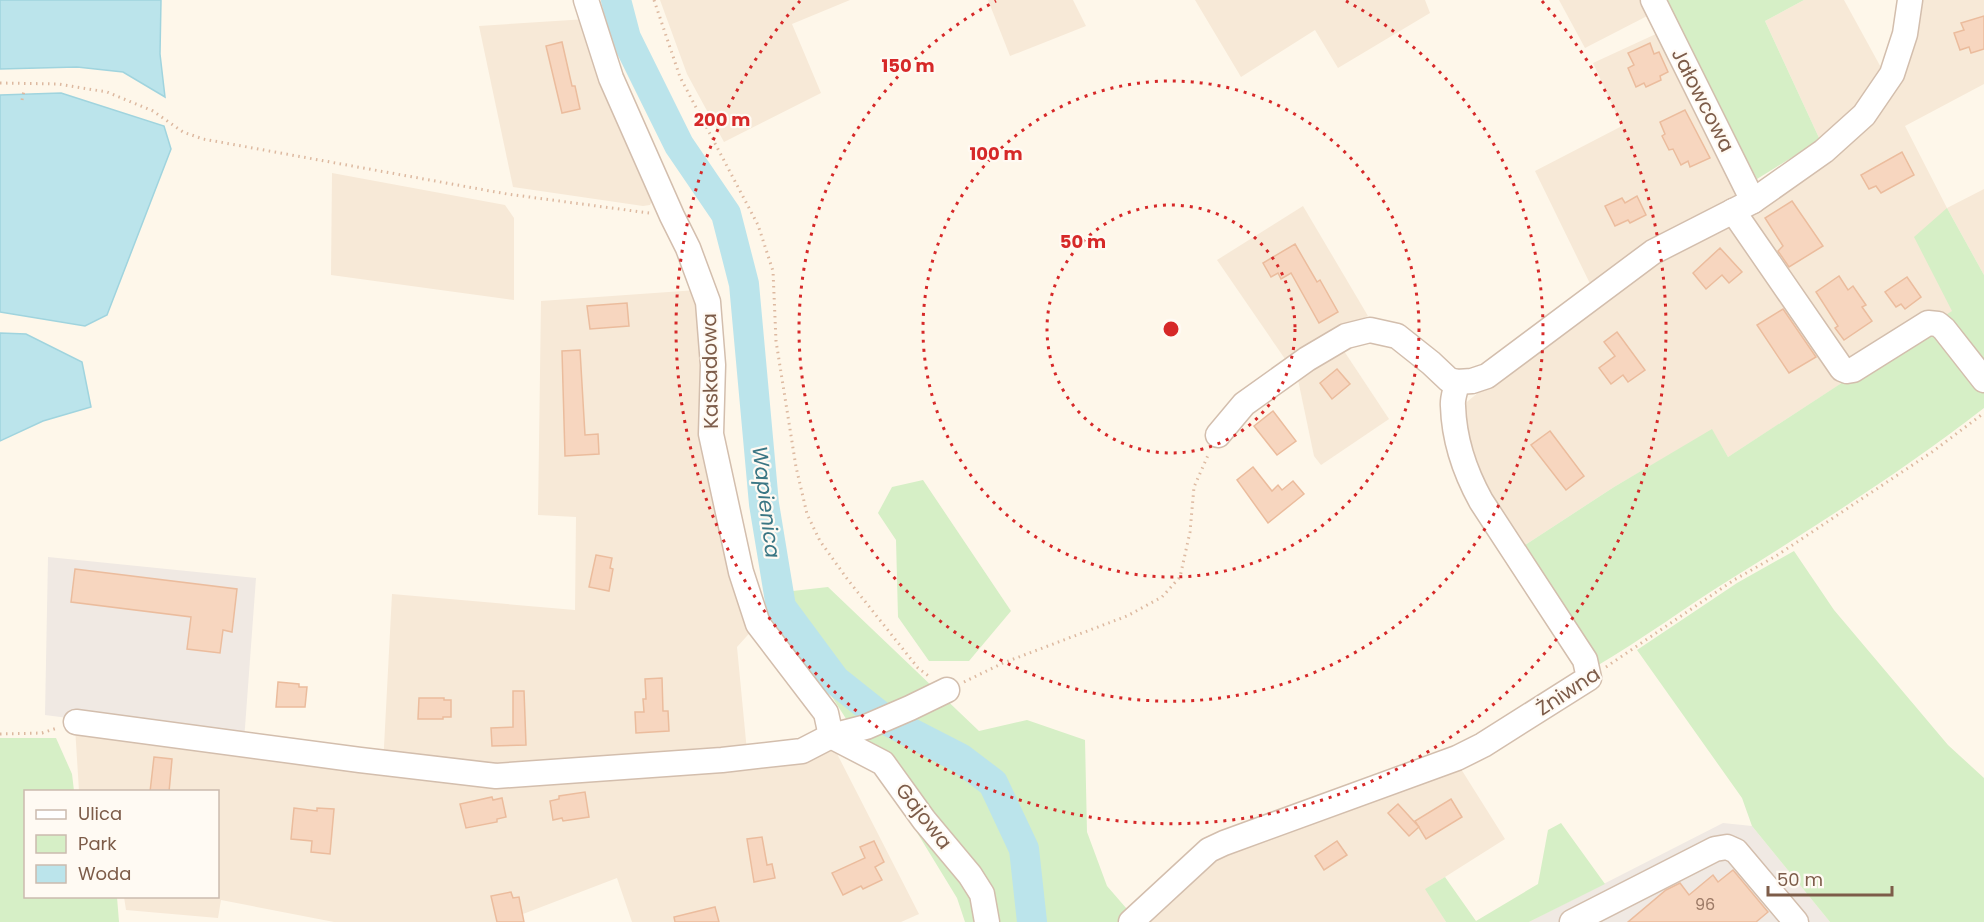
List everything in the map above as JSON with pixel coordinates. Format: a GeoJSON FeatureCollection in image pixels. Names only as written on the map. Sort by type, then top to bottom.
{"type":"FeatureCollection","features":[{"type":"Feature","properties":{"kind":"street","name":"Kaskadowa"},"geometry":{"type":"LineString","coordinates":[[586,0],[611,78],[688,248],[708,302],[713,365],[711,434],[741,572],[758,624],[826,713],[831,736]]}},
{"type":"Feature","properties":{"kind":"street","name":"Jałowcowa"},"geometry":{"type":"LineString","coordinates":[[1653,0],[1743,206],[1842,369],[1853,370],[1928,322],[1938,324],[1944,329],[1984,380]]}},
{"type":"Feature","properties":{"kind":"street"},"geometry":{"type":"LineString","coordinates":[[1218,435],[1244,404],[1307,359],[1346,336],[1370,330],[1397,336],[1449,380],[1472,381],[1487,376],[1653,252],[1743,206],[1824,151],[1864,116],[1892,74],[1905,34],[1910,0]]}},
{"type":"Feature","properties":{"kind":"street"},"geometry":{"type":"LineString","coordinates":[[1457,382],[1452,404],[1460,450],[1469,478],[1480,501],[1585,660],[1589,678]]}},
{"type":"Feature","properties":{"kind":"street","name":"Żniwna"},"geometry":{"type":"LineString","coordinates":[[1131,922],[1209,850],[1457,758],[1483,745],[1589,678]]}},
{"type":"Feature","properties":{"kind":"street"},"geometry":{"type":"LineString","coordinates":[[76,722],[496,776],[722,760],[802,751],[831,736],[866,727],[947,690]]}},
{"type":"Feature","properties":{"kind":"street","name":"Gajowa"},"geometry":{"type":"LineString","coordinates":[[831,736],[883,762],[924,820],[970,874],[982,894],[987,922]]}},
{"type":"Feature","properties":{"kind":"street"},"geometry":{"type":"LineString","coordinates":[[1572,922],[1715,849],[1727,847],[1736,851],[1796,922]]}},
{"type":"Feature","properties":{"kind":"path"},"geometry":{"type":"LineString","coordinates":[[654,0],[681,77],[758,225],[773,271],[776,341],[796,467],[807,514],[820,541],[848,580],[918,668],[947,690],[1003,663],[1127,616],[1162,597],[1180,577],[1190,532],[1194,487],[1218,435]]}},
{"type":"Feature","properties":{"kind":"path"},"geometry":{"type":"LineString","coordinates":[[0,83],[58,84],[107,92],[153,111],[183,132],[203,139],[507,194],[672,216]]}},
{"type":"Feature","properties":{"kind":"path"},"geometry":{"type":"LineString","coordinates":[[22,100],[24,91]]}},
{"type":"Feature","properties":{"kind":"path","name":"Żniwna"},"geometry":{"type":"LineString","coordinates":[[1589,678],[1734,580],[1776,556],[1932,452],[1984,413]]}},
{"type":"Feature","properties":{"kind":"path"},"geometry":{"type":"LineString","coordinates":[[0,734],[42,734],[76,722]]}},
{"type":"Feature","properties":{"kind":"shaded area"},"geometry":{"type":"Polygon","coordinates":[[[660,0],[850,0],[792,24],[821,93],[724,142],[687,74],[660,0]]]}},
{"type":"Feature","properties":{"kind":"shaded area"},"geometry":{"type":"Polygon","coordinates":[[[988,0],[1073,0],[1086,26],[1010,56],[988,0]]]}},
{"type":"Feature","properties":{"kind":"shaded area"},"geometry":{"type":"Polygon","coordinates":[[[1195,0],[1425,0],[1430,13],[1338,68],[1315,30],[1241,77],[1195,0]]]}},
{"type":"Feature","properties":{"kind":"shaded area"},"geometry":{"type":"Polygon","coordinates":[[[1559,0],[1644,0],[1651,14],[1585,48],[1559,0]]]}},
{"type":"Feature","properties":{"kind":"shaded area"},"geometry":{"type":"Polygon","coordinates":[[[1804,0],[1844,0],[1884,73],[1863,101],[1820,140],[1765,21],[1804,0]]]}},
{"type":"Feature","properties":{"kind":"shaded area"},"geometry":{"type":"Polygon","coordinates":[[[1915,0],[1984,0],[1984,84],[1905,126],[1947,208],[1953,311],[1728,457],[1712,430],[1614,487],[1522,547],[1476,477],[1462,406],[1598,300],[1535,171],[1622,126],[1593,63],[1658,33],[1749,208],[1873,121],[1915,0]]]}},
{"type":"Feature","properties":{"kind":"shaded area"},"geometry":{"type":"Polygon","coordinates":[[[587,19],[654,197],[650,205],[643,206],[513,187],[479,26],[587,19]]]}},
{"type":"Feature","properties":{"kind":"shaded area"},"geometry":{"type":"Polygon","coordinates":[[[332,173],[505,205],[514,218],[514,300],[331,275],[332,173]]]}},
{"type":"Feature","properties":{"kind":"shaded area"},"geometry":{"type":"Polygon","coordinates":[[[1984,189],[1984,275],[1947,208],[1984,189]]]}},
{"type":"Feature","properties":{"kind":"shaded area"},"geometry":{"type":"Polygon","coordinates":[[[1303,206],[1368,316],[1285,359],[1217,260],[1303,206]]]}},
{"type":"Feature","properties":{"kind":"shaded area"},"geometry":{"type":"Polygon","coordinates":[[[697,290],[755,627],[737,647],[748,762],[831,742],[919,914],[901,922],[632,922],[617,878],[502,922],[334,922],[221,900],[218,918],[126,910],[124,898],[219,898],[219,790],[79,790],[75,727],[383,766],[392,594],[575,610],[576,517],[538,515],[541,301],[697,290]]]}},
{"type":"Feature","properties":{"kind":"shaded area"},"geometry":{"type":"Polygon","coordinates":[[[1342,348],[1389,419],[1321,465],[1314,456],[1297,375],[1342,348]]]}},
{"type":"Feature","properties":{"kind":"shaded area"},"geometry":{"type":"Polygon","coordinates":[[[48,557],[256,578],[244,741],[45,715],[48,557]]]}},
{"type":"Feature","properties":{"kind":"shaded area"},"geometry":{"type":"Polygon","coordinates":[[[1456,761],[1505,839],[1426,889],[1446,922],[1137,922],[1200,862],[1456,761]]]}},
{"type":"Feature","properties":{"kind":"shaded area"},"geometry":{"type":"Polygon","coordinates":[[[1723,823],[1752,826],[1830,922],[1529,922],[1723,823]]]}},
{"type":"Feature","properties":{"kind":"green space"},"geometry":{"type":"Polygon","coordinates":[[[1664,0],[1804,0],[1765,21],[1820,140],[1757,179],[1664,0]]]}},
{"type":"Feature","properties":{"kind":"green space"},"geometry":{"type":"Polygon","coordinates":[[[1947,208],[1984,275],[1984,408],[1861,496],[1595,667],[1522,547],[1614,487],[1712,429],[1728,457],[1952,311],[1914,237],[1947,208]]]}},
{"type":"Feature","properties":{"kind":"green space"},"geometry":{"type":"Polygon","coordinates":[[[923,480],[1011,611],[969,661],[929,661],[898,617],[896,540],[878,513],[892,487],[923,480]]]}},
{"type":"Feature","properties":{"kind":"green space"},"geometry":{"type":"Polygon","coordinates":[[[1794,551],[1834,610],[1948,745],[1984,778],[1984,922],[1830,922],[1752,826],[1742,798],[1637,650],[1737,583],[1794,551]]]}},
{"type":"Feature","properties":{"kind":"green space"},"geometry":{"type":"Polygon","coordinates":[[[828,587],[979,731],[1027,720],[1085,740],[1087,832],[1107,886],[1133,916],[1126,922],[965,922],[957,898],[877,767],[766,594],[828,587]]]}},
{"type":"Feature","properties":{"kind":"green space"},"geometry":{"type":"Polygon","coordinates":[[[0,738],[56,738],[72,774],[74,790],[24,790],[24,898],[117,898],[119,922],[0,922],[0,738]]]}},
{"type":"Feature","properties":{"kind":"green space"},"geometry":{"type":"Polygon","coordinates":[[[1561,823],[1605,884],[1529,922],[1446,922],[1425,889],[1445,877],[1476,921],[1538,884],[1548,830],[1561,823]]]}},
{"type":"Feature","properties":{"kind":"water"},"geometry":{"type":"Polygon","coordinates":[[[0,0],[161,0],[160,54],[165,97],[123,72],[77,67],[0,69],[0,0]]]}},
{"type":"Feature","properties":{"kind":"water"},"geometry":{"type":"Polygon","coordinates":[[[61,93],[164,126],[171,149],[107,315],[85,326],[0,312],[0,95],[61,93]]]}},
{"type":"Feature","properties":{"kind":"water"},"geometry":{"type":"Polygon","coordinates":[[[0,333],[26,334],[82,362],[91,407],[43,421],[0,441],[0,333]]]}},
{"type":"Feature","properties":{"kind":"building"},"geometry":{"type":"Polygon","coordinates":[[[1984,16],[1984,49],[1971,53],[1969,47],[1960,50],[1954,33],[1964,30],[1961,23],[1984,16]]]}},
{"type":"Feature","properties":{"kind":"building"},"geometry":{"type":"Polygon","coordinates":[[[562,42],[580,109],[562,113],[546,46],[562,42]]]}},
{"type":"Feature","properties":{"kind":"building"},"geometry":{"type":"Polygon","coordinates":[[[1650,43],[1654,54],[1659,52],[1668,72],[1660,76],[1661,80],[1646,87],[1644,83],[1636,87],[1628,68],[1634,65],[1628,53],[1650,43]]]}},
{"type":"Feature","properties":{"kind":"building"},"geometry":{"type":"Polygon","coordinates":[[[1685,110],[1710,158],[1690,167],[1688,161],[1681,165],[1673,149],[1669,150],[1662,136],[1665,134],[1660,122],[1685,110]]]}},
{"type":"Feature","properties":{"kind":"building"},"geometry":{"type":"Polygon","coordinates":[[[1902,152],[1914,175],[1881,193],[1876,186],[1869,189],[1861,175],[1902,152]]]}},
{"type":"Feature","properties":{"kind":"building"},"geometry":{"type":"Polygon","coordinates":[[[1637,196],[1646,215],[1630,223],[1628,220],[1615,226],[1605,206],[1622,198],[1625,203],[1637,196]]]}},
{"type":"Feature","properties":{"kind":"building"},"geometry":{"type":"Polygon","coordinates":[[[1792,201],[1823,246],[1789,267],[1778,251],[1783,246],[1765,218],[1792,201]]]}},
{"type":"Feature","properties":{"kind":"building"},"geometry":{"type":"Polygon","coordinates":[[[1295,244],[1317,282],[1320,280],[1338,312],[1319,323],[1291,273],[1281,279],[1278,273],[1271,277],[1263,263],[1295,244]]]}},
{"type":"Feature","properties":{"kind":"building"},"geometry":{"type":"Polygon","coordinates":[[[1720,248],[1742,272],[1729,283],[1722,275],[1706,289],[1693,273],[1720,248]]]}},
{"type":"Feature","properties":{"kind":"building"},"geometry":{"type":"Polygon","coordinates":[[[1839,276],[1848,290],[1853,286],[1866,305],[1862,307],[1872,321],[1844,340],[1835,328],[1838,326],[1816,292],[1839,276]]]}},
{"type":"Feature","properties":{"kind":"building"},"geometry":{"type":"Polygon","coordinates":[[[1907,277],[1921,297],[1905,309],[1901,304],[1896,307],[1885,292],[1907,277]]]}},
{"type":"Feature","properties":{"kind":"building"},"geometry":{"type":"Polygon","coordinates":[[[627,303],[629,326],[590,329],[587,306],[627,303]]]}},
{"type":"Feature","properties":{"kind":"building"},"geometry":{"type":"Polygon","coordinates":[[[1783,309],[1816,357],[1789,373],[1757,325],[1783,309]]]}},
{"type":"Feature","properties":{"kind":"building"},"geometry":{"type":"Polygon","coordinates":[[[1617,332],[1645,370],[1628,382],[1623,375],[1611,384],[1599,368],[1615,356],[1604,342],[1617,332]]]}},
{"type":"Feature","properties":{"kind":"building"},"geometry":{"type":"Polygon","coordinates":[[[580,350],[585,435],[598,434],[599,454],[565,456],[562,351],[580,350]]]}},
{"type":"Feature","properties":{"kind":"building"},"geometry":{"type":"Polygon","coordinates":[[[1337,369],[1350,384],[1332,399],[1320,383],[1337,369]]]}},
{"type":"Feature","properties":{"kind":"building"},"geometry":{"type":"Polygon","coordinates":[[[1273,411],[1296,441],[1277,455],[1254,426],[1273,411]]]}},
{"type":"Feature","properties":{"kind":"building"},"geometry":{"type":"Polygon","coordinates":[[[1550,431],[1584,476],[1566,490],[1531,445],[1550,431]]]}},
{"type":"Feature","properties":{"kind":"building"},"geometry":{"type":"Polygon","coordinates":[[[1253,467],[1272,491],[1278,485],[1282,490],[1293,481],[1304,494],[1268,523],[1237,480],[1253,467]]]}},
{"type":"Feature","properties":{"kind":"building"},"geometry":{"type":"Polygon","coordinates":[[[596,555],[612,558],[610,568],[613,569],[609,591],[589,587],[596,555]]]}},
{"type":"Feature","properties":{"kind":"building"},"geometry":{"type":"Polygon","coordinates":[[[75,569],[237,589],[232,632],[223,630],[220,653],[187,649],[191,617],[71,602],[75,569]]]}},
{"type":"Feature","properties":{"kind":"building"},"geometry":{"type":"Polygon","coordinates":[[[662,678],[663,711],[668,711],[669,731],[636,733],[635,712],[644,712],[645,679],[662,678]]]}},
{"type":"Feature","properties":{"kind":"building"},"geometry":{"type":"Polygon","coordinates":[[[278,682],[307,687],[305,707],[276,707],[278,682]]]}},
{"type":"Feature","properties":{"kind":"building"},"geometry":{"type":"Polygon","coordinates":[[[513,691],[524,691],[526,745],[492,746],[491,728],[513,727],[513,691]]]}},
{"type":"Feature","properties":{"kind":"building"},"geometry":{"type":"Polygon","coordinates":[[[419,698],[451,700],[451,717],[418,719],[419,698]]]}},
{"type":"Feature","properties":{"kind":"building"},"geometry":{"type":"Polygon","coordinates":[[[154,757],[172,759],[169,790],[150,790],[154,757]]]}},
{"type":"Feature","properties":{"kind":"building"},"geometry":{"type":"Polygon","coordinates":[[[585,792],[589,817],[563,821],[562,818],[553,820],[550,801],[559,799],[559,796],[585,792]]]}},
{"type":"Feature","properties":{"kind":"building"},"geometry":{"type":"Polygon","coordinates":[[[492,797],[493,800],[502,798],[506,817],[497,819],[497,822],[466,828],[460,804],[492,797]]]}},
{"type":"Feature","properties":{"kind":"building"},"geometry":{"type":"Polygon","coordinates":[[[1451,799],[1462,817],[1426,839],[1415,821],[1451,799]]]}},
{"type":"Feature","properties":{"kind":"building"},"geometry":{"type":"Polygon","coordinates":[[[1398,804],[1419,827],[1409,836],[1388,813],[1398,804]]]}},
{"type":"Feature","properties":{"kind":"building"},"geometry":{"type":"Polygon","coordinates":[[[294,808],[317,811],[317,808],[334,809],[330,854],[311,852],[312,841],[291,839],[294,808]]]}},
{"type":"Feature","properties":{"kind":"building"},"geometry":{"type":"Polygon","coordinates":[[[762,837],[767,865],[772,864],[775,878],[754,882],[747,839],[762,837]]]}},
{"type":"Feature","properties":{"kind":"building"},"geometry":{"type":"Polygon","coordinates":[[[874,841],[884,862],[875,867],[882,880],[863,889],[861,886],[843,895],[832,873],[865,858],[860,847],[874,841]]]}},
{"type":"Feature","properties":{"kind":"building"},"geometry":{"type":"Polygon","coordinates":[[[1337,841],[1347,855],[1324,870],[1315,856],[1337,841]]]}},
{"type":"Feature","properties":{"kind":"building"},"geometry":{"type":"Polygon","coordinates":[[[1733,870],[1768,912],[1756,922],[1628,922],[1666,890],[1680,883],[1689,895],[1713,875],[1718,882],[1733,870]]]}},
{"type":"Feature","properties":{"kind":"building"},"geometry":{"type":"Polygon","coordinates":[[[511,892],[513,898],[519,897],[524,922],[497,922],[491,896],[511,892]]]}},
{"type":"Feature","properties":{"kind":"building"},"geometry":{"type":"Polygon","coordinates":[[[715,907],[719,922],[675,922],[674,917],[715,907]]]}},
{"type":"Feature","properties":{"kind":"waterway","name":"Wapienica"},"geometry":{"type":"LineString","coordinates":[[616,0],[626,38],[679,145],[726,214],[744,284],[764,504],[781,607],[835,680],[884,719],[960,758],[993,783],[1024,849],[1032,922]]}}]}
